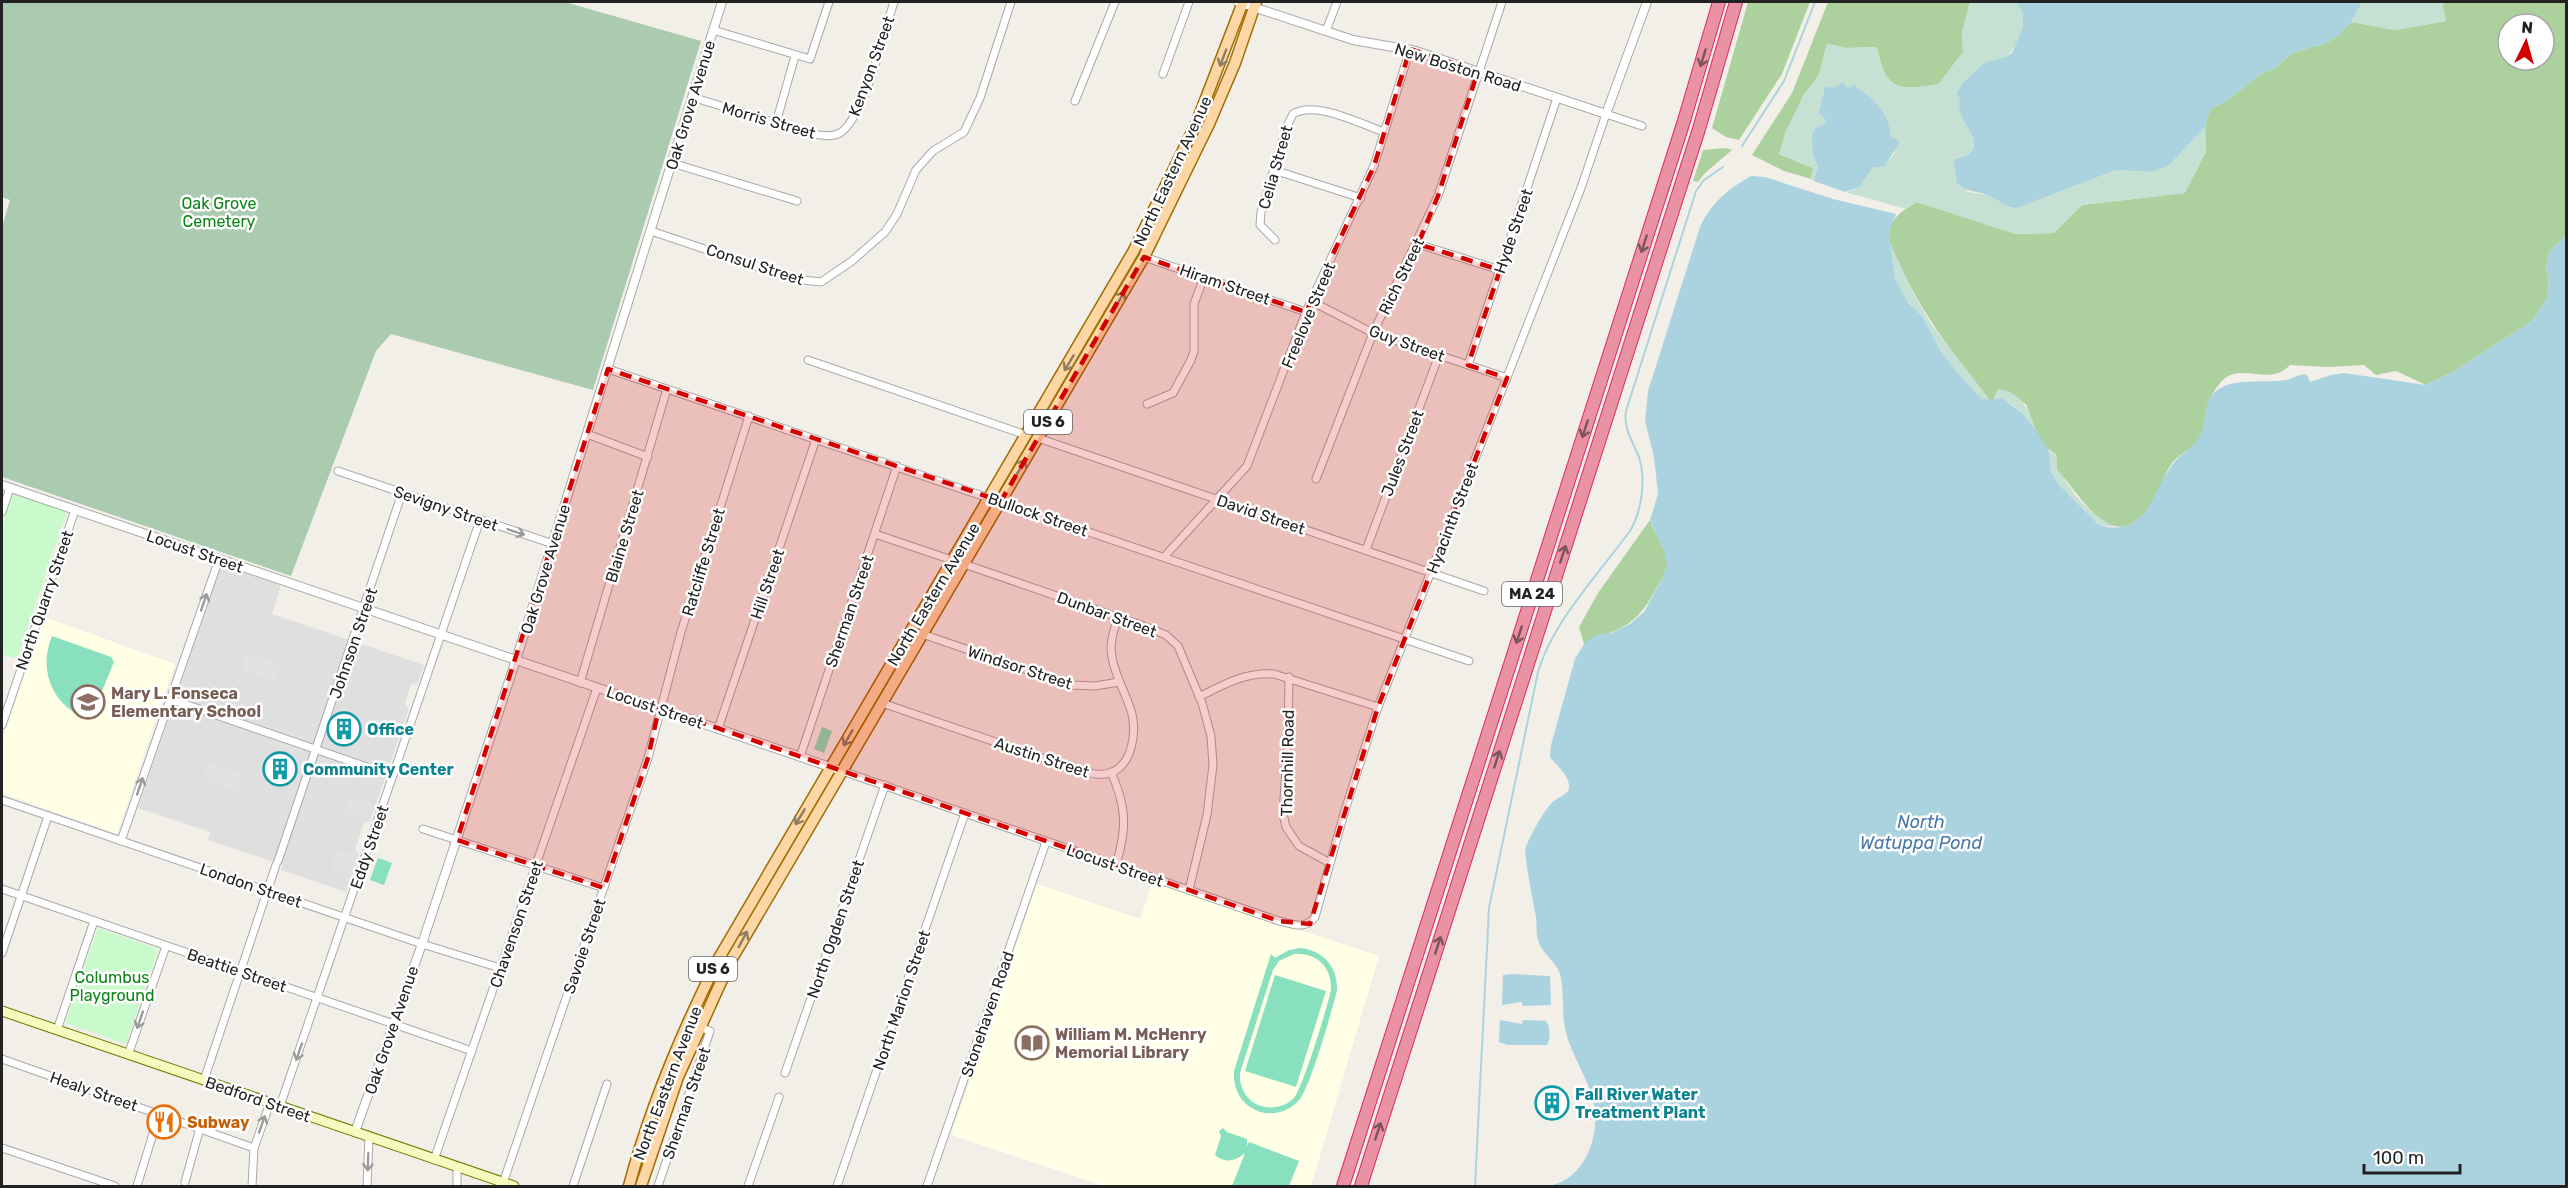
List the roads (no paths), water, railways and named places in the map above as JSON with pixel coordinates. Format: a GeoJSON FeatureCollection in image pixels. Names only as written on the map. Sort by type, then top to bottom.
{"type":"FeatureCollection","features":[{"type":"Feature","properties":{"kind":"highway","name":"MA 24"},"geometry":{"type":"LineString","coordinates":[[1343,1186],[1683,124],[1719,2]]}},
{"type":"Feature","properties":{"kind":"highway","name":"MA 24"},"geometry":{"type":"LineString","coordinates":[[1361,1186],[1699,129],[1736,2]]}},
{"type":"Feature","properties":{"kind":"main road","name":"North Eastern Avenue"},"geometry":{"type":"LineString","coordinates":[[629,1186],[661,1089],[700,996],[739,921],[990,497],[1154,214],[1204,106],[1241,2]]}},
{"type":"Feature","properties":{"kind":"main road","name":"North Eastern Avenue"},"geometry":{"type":"LineString","coordinates":[[641,1186],[672,1093],[699,1027],[747,932],[1144,257],[1209,124],[1235,63],[1255,4]]}},
{"type":"Feature","properties":{"kind":"main road","name":"Bedford Street"},"geometry":{"type":"LineString","coordinates":[[2,1011],[514,1186]]}},
{"type":"Feature","properties":{"kind":"street","name":"Oak Grove Avenue"},"geometry":{"type":"LineString","coordinates":[[355,1132],[422,944],[516,660],[722,2]]}},
{"type":"Feature","properties":{"kind":"street"},"geometry":{"type":"LineString","coordinates":[[713,30],[795,56],[810,58],[829,2]]}},
{"type":"Feature","properties":{"kind":"street","name":"Kenyon Street"},"geometry":{"type":"LineString","coordinates":[[845,129],[859,110],[894,2]]}},
{"type":"Feature","properties":{"kind":"street","name":"Consul Street"},"geometry":{"type":"LineString","coordinates":[[651,231],[794,279],[821,282],[852,261],[885,232],[897,214],[915,172],[933,151],[964,132],[970,123],[1011,2]]}},
{"type":"Feature","properties":{"kind":"street"},"geometry":{"type":"LineString","coordinates":[[1075,101],[1115,2]]}},
{"type":"Feature","properties":{"kind":"street"},"geometry":{"type":"LineString","coordinates":[[1163,74],[1189,2]]}},
{"type":"Feature","properties":{"kind":"street","name":"New Boston Road"},"geometry":{"type":"LineString","coordinates":[[1241,2],[1255,4],[1362,42],[1410,49],[1642,126]]}},
{"type":"Feature","properties":{"kind":"street"},"geometry":{"type":"LineString","coordinates":[[1326,31],[1337,2]]}},
{"type":"Feature","properties":{"kind":"street","name":"Rich Street"},"geometry":{"type":"LineString","coordinates":[[1316,479],[1373,333],[1418,244],[1438,196],[1502,2]]}},
{"type":"Feature","properties":{"kind":"street"},"geometry":{"type":"LineString","coordinates":[[1606,114],[1647,2]]}},
{"type":"Feature","properties":{"kind":"street","name":"Freelove Street"},"geometry":{"type":"LineString","coordinates":[[1164,557],[1247,466],[1306,312],[1361,198],[1410,49]]}},
{"type":"Feature","properties":{"kind":"street"},"geometry":{"type":"LineString","coordinates":[[776,123],[795,56]]}},
{"type":"Feature","properties":{"kind":"street","name":"Morris Street"},"geometry":{"type":"LineString","coordinates":[[692,97],[819,135],[836,135],[845,129]]}},
{"type":"Feature","properties":{"kind":"street","name":"Hyde Street"},"geometry":{"type":"LineString","coordinates":[[1468,365],[1557,98]]}},
{"type":"Feature","properties":{"kind":"street","name":"Celia Street"},"geometry":{"type":"LineString","coordinates":[[1275,240],[1260,225],[1289,118],[1299,110],[1310,108],[1384,132]]}},
{"type":"Feature","properties":{"kind":"street","name":"Hyacinth Street"},"geometry":{"type":"LineString","coordinates":[[1308,924],[1316,917],[1330,863],[1378,707],[1581,188],[1606,114]]}},
{"type":"Feature","properties":{"kind":"street"},"geometry":{"type":"LineString","coordinates":[[672,163],[796,201]]}},
{"type":"Feature","properties":{"kind":"street"},"geometry":{"type":"LineString","coordinates":[[1274,170],[1361,198]]}},
{"type":"Feature","properties":{"kind":"street"},"geometry":{"type":"LineString","coordinates":[[1418,244],[1500,270]]}},
{"type":"Feature","properties":{"kind":"street","name":"Hiram Street"},"geometry":{"type":"LineString","coordinates":[[1144,257],[1306,312]]}},
{"type":"Feature","properties":{"kind":"street"},"geometry":{"type":"LineString","coordinates":[[1147,404],[1173,393],[1191,360],[1194,351],[1194,304],[1204,277]]}},
{"type":"Feature","properties":{"kind":"street","name":"Guy Street"},"geometry":{"type":"LineString","coordinates":[[1311,301],[1373,333],[1507,378]]}},
{"type":"Feature","properties":{"kind":"street","name":"Jules Street"},"geometry":{"type":"LineString","coordinates":[[1366,550],[1439,355]]}},
{"type":"Feature","properties":{"kind":"street"},"geometry":{"type":"LineString","coordinates":[[808,360],[1026,435]]}},
{"type":"Feature","properties":{"kind":"street","name":"Bullock Street"},"geometry":{"type":"LineString","coordinates":[[608,369],[1468,661]]}},
{"type":"Feature","properties":{"kind":"street","name":"Blaine Street"},"geometry":{"type":"LineString","coordinates":[[580,682],[668,389]]}},
{"type":"Feature","properties":{"kind":"street","name":"Ratcliffe Street"},"geometry":{"type":"LineString","coordinates":[[659,708],[749,416]]}},
{"type":"Feature","properties":{"kind":"street"},"geometry":{"type":"LineString","coordinates":[[587,435],[648,457]]}},
{"type":"Feature","properties":{"kind":"street","name":"David Street"},"geometry":{"type":"LineString","coordinates":[[1038,438],[1484,591]]}},
{"type":"Feature","properties":{"kind":"street","name":"Hill Street"},"geometry":{"type":"LineString","coordinates":[[718,729],[816,439]]}},
{"type":"Feature","properties":{"kind":"street","name":"Sherman Street"},"geometry":{"type":"LineString","coordinates":[[800,757],[897,466]]}},
{"type":"Feature","properties":{"kind":"street","name":"Sevigny Street"},"geometry":{"type":"LineString","coordinates":[[338,471],[553,544]]}},
{"type":"Feature","properties":{"kind":"street"},"geometry":{"type":"LineString","coordinates":[[2,512],[6,486]]}},
{"type":"Feature","properties":{"kind":"street","name":"Locust Street"},"geometry":{"type":"LineString","coordinates":[[6,486],[1279,921],[1302,926],[1308,924]]}},
{"type":"Feature","properties":{"kind":"street","name":"Johnson Street"},"geometry":{"type":"LineString","coordinates":[[204,1080],[402,493]]}},
{"type":"Feature","properties":{"kind":"street","name":"North Quarry Street"},"geometry":{"type":"LineString","coordinates":[[2,725],[75,510]]}},
{"type":"Feature","properties":{"kind":"street","name":"Eddy Street"},"geometry":{"type":"LineString","coordinates":[[280,1106],[480,520]]}},
{"type":"Feature","properties":{"kind":"street"},"geometry":{"type":"LineString","coordinates":[[875,534],[952,560]]}},
{"type":"Feature","properties":{"kind":"street"},"geometry":{"type":"LineString","coordinates":[[121,841],[219,559]]}},
{"type":"Feature","properties":{"kind":"street","name":"Dunbar Street"},"geometry":{"type":"LineString","coordinates":[[964,564],[1166,635],[1178,646],[1199,697],[1211,736],[1213,765],[1208,815],[1189,890]]}},
{"type":"Feature","properties":{"kind":"street","name":"Austin Street"},"geometry":{"type":"LineString","coordinates":[[882,703],[1077,770],[1095,774],[1111,772],[1122,765],[1127,757],[1133,734],[1132,714],[1112,657],[1111,640],[1118,617]]}},
{"type":"Feature","properties":{"kind":"street","name":"Windsor Street"},"geometry":{"type":"LineString","coordinates":[[922,634],[1071,685],[1095,686],[1119,682]]}},
{"type":"Feature","properties":{"kind":"street"},"geometry":{"type":"LineString","coordinates":[[1199,697],[1229,681],[1259,673],[1289,677],[1378,707]]}},
{"type":"Feature","properties":{"kind":"street","name":"Thornhill Road"},"geometry":{"type":"LineString","coordinates":[[1289,677],[1283,814],[1287,827],[1299,846],[1330,863]]}},
{"type":"Feature","properties":{"kind":"street","name":"Chavenson Street"},"geometry":{"type":"LineString","coordinates":[[434,1160],[597,688]]}},
{"type":"Feature","properties":{"kind":"street"},"geometry":{"type":"LineString","coordinates":[[2,698],[10,701]]}},
{"type":"Feature","properties":{"kind":"street"},"geometry":{"type":"LineString","coordinates":[[170,699],[393,776]]}},
{"type":"Feature","properties":{"kind":"street","name":"Savoie Street"},"geometry":{"type":"LineString","coordinates":[[503,1183],[648,758],[659,708]]}},
{"type":"Feature","properties":{"kind":"street"},"geometry":{"type":"LineString","coordinates":[[1111,772],[1125,813],[1125,829],[1116,865]]}},
{"type":"Feature","properties":{"kind":"street","name":"North Ogden Street"},"geometry":{"type":"LineString","coordinates":[[785,1073],[885,785]]}},
{"type":"Feature","properties":{"kind":"street","name":"London Street"},"geometry":{"type":"LineString","coordinates":[[2,800],[422,944],[500,968]]}},
{"type":"Feature","properties":{"kind":"street","name":"North Marion Street"},"geometry":{"type":"LineString","coordinates":[[837,1186],[965,813]]}},
{"type":"Feature","properties":{"kind":"street"},"geometry":{"type":"LineString","coordinates":[[2,953],[48,816]]}},
{"type":"Feature","properties":{"kind":"street"},"geometry":{"type":"LineString","coordinates":[[423,829],[604,888]]}},
{"type":"Feature","properties":{"kind":"street","name":"Stonehaven Road"},"geometry":{"type":"LineString","coordinates":[[927,1186],[1046,842]]}},
{"type":"Feature","properties":{"kind":"street","name":"Beattie Street"},"geometry":{"type":"LineString","coordinates":[[2,890],[472,1051]]}},
{"type":"Feature","properties":{"kind":"street"},"geometry":{"type":"LineString","coordinates":[[57,1030],[94,921]]}},
{"type":"Feature","properties":{"kind":"street"},"geometry":{"type":"LineString","coordinates":[[128,1055],[166,946]]}},
{"type":"Feature","properties":{"kind":"street","name":"Sherman Street"},"geometry":{"type":"LineString","coordinates":[[658,1186],[710,1031],[699,1027]]}},
{"type":"Feature","properties":{"kind":"street","name":"Healy Street"},"geometry":{"type":"LineString","coordinates":[[2,1059],[254,1148]]}},
{"type":"Feature","properties":{"kind":"street"},"geometry":{"type":"LineString","coordinates":[[573,1186],[607,1084]]}},
{"type":"Feature","properties":{"kind":"street"},"geometry":{"type":"LineString","coordinates":[[748,1186],[779,1097]]}},
{"type":"Feature","properties":{"kind":"street"},"geometry":{"type":"LineString","coordinates":[[252,1186],[254,1148],[270,1102]]}},
{"type":"Feature","properties":{"kind":"street"},"geometry":{"type":"LineString","coordinates":[[137,1186],[159,1114]]}},
{"type":"Feature","properties":{"kind":"street"},"geometry":{"type":"LineString","coordinates":[[185,1182],[200,1128]]}},
{"type":"Feature","properties":{"kind":"street"},"geometry":{"type":"LineString","coordinates":[[367,1186],[369,1137]]}},
{"type":"Feature","properties":{"kind":"street"},"geometry":{"type":"LineString","coordinates":[[2,1148],[115,1186]]}},
{"type":"Feature","properties":{"kind":"street"},"geometry":{"type":"LineString","coordinates":[[457,1167],[457,1186]]}},
{"type":"Feature","properties":{"kind":"street"},"geometry":{"type":"LineString","coordinates":[[88,1186],[91,1178]]}},
{"type":"Feature","properties":{"kind":"water"},"geometry":{"type":"Polygon","coordinates":[[[2016,2],[2362,2],[2351,22],[2339,35],[2326,43],[2292,53],[2275,68],[2259,75],[2228,100],[2210,109],[2205,127],[2170,164],[2150,172],[2116,170],[2013,208],[1985,194],[1966,189],[1957,183],[1954,160],[1969,154],[1974,148],[1972,136],[1961,116],[1960,99],[1957,93],[1963,83],[1984,63],[2012,53],[2023,27],[2023,13],[2016,2]]]}},
{"type":"Feature","properties":{"kind":"water"},"geometry":{"type":"Polygon","coordinates":[[[1842,83],[1848,88],[1854,85],[1879,106],[1887,120],[1890,136],[1900,142],[1884,167],[1873,167],[1860,187],[1845,192],[1814,181],[1818,166],[1813,156],[1812,133],[1816,128],[1826,124],[1824,117],[1819,113],[1825,86],[1832,88],[1842,83]]]}},
{"type":"Feature","properties":{"kind":"water","name":"North Watuppa Pond"},"geometry":{"type":"Polygon","coordinates":[[[1751,176],[1765,177],[1833,199],[1896,214],[1889,234],[1895,279],[1909,304],[1922,316],[1940,350],[1982,399],[2003,399],[2021,412],[2049,451],[2051,472],[2060,486],[2099,525],[2115,528],[2137,520],[2146,511],[2172,465],[2197,440],[2202,431],[2208,402],[2221,388],[2238,382],[2286,380],[2299,375],[2307,375],[2310,382],[2344,373],[2426,385],[2458,369],[2532,321],[2547,299],[2549,279],[2546,268],[2549,252],[2566,236],[2566,1186],[1548,1186],[1572,1175],[1581,1165],[1592,1140],[1595,1113],[1590,1091],[1566,1033],[1560,974],[1538,940],[1525,850],[1546,810],[1569,788],[1566,777],[1550,757],[1551,745],[1575,659],[1584,644],[1596,635],[1611,633],[1630,624],[1644,612],[1663,577],[1667,564],[1664,551],[1650,520],[1658,494],[1654,457],[1645,421],[1648,391],[1704,218],[1721,197],[1751,176]]]}},
{"type":"Feature","properties":{"kind":"water"},"geometry":{"type":"Polygon","coordinates":[[[1503,975],[1550,976],[1551,1005],[1523,1006],[1521,1002],[1502,1005],[1503,975]]]}},
{"type":"Feature","properties":{"kind":"water"},"geometry":{"type":"Polygon","coordinates":[[[1500,1020],[1522,1024],[1523,1020],[1546,1021],[1550,1033],[1547,1045],[1508,1045],[1499,1042],[1500,1020]]]}},
{"type":"Feature","properties":{"kind":"waterway"},"geometry":{"type":"LineString","coordinates":[[1742,146],[1784,81],[1815,2]]}},
{"type":"Feature","properties":{"kind":"waterway"},"geometry":{"type":"LineString","coordinates":[[1475,1186],[1489,908],[1538,672],[1554,635],[1565,617],[1634,523],[1642,495],[1642,475],[1639,457],[1627,429],[1626,411],[1696,191],[1704,180],[1723,167]]}},
{"type":"Feature","properties":{"kind":"place","name":"Mary L. Fonseca Elementary School"},"geometry":{"type":"Point","coordinates":[88,702]}},
{"type":"Feature","properties":{"kind":"place","name":"Office"},"geometry":{"type":"Point","coordinates":[344,729]}},
{"type":"Feature","properties":{"kind":"place","name":"Community Center"},"geometry":{"type":"Point","coordinates":[280,769]}},
{"type":"Feature","properties":{"kind":"place","name":"William M. McHenry Memorial Library"},"geometry":{"type":"Point","coordinates":[1032,1043]}},
{"type":"Feature","properties":{"kind":"place","name":"Fall River Water Treatment Plant"},"geometry":{"type":"Point","coordinates":[1552,1103]}},
{"type":"Feature","properties":{"kind":"place","name":"Subway"},"geometry":{"type":"Point","coordinates":[164,1122]}},
{"type":"Feature","properties":{"kind":"park label","name":"Oak Grove Cemetery"},"geometry":{"type":"Point","coordinates":[219,212]}},
{"type":"Feature","properties":{"kind":"park label","name":"Columbus Playground"},"geometry":{"type":"Point","coordinates":[112,986]}}]}
